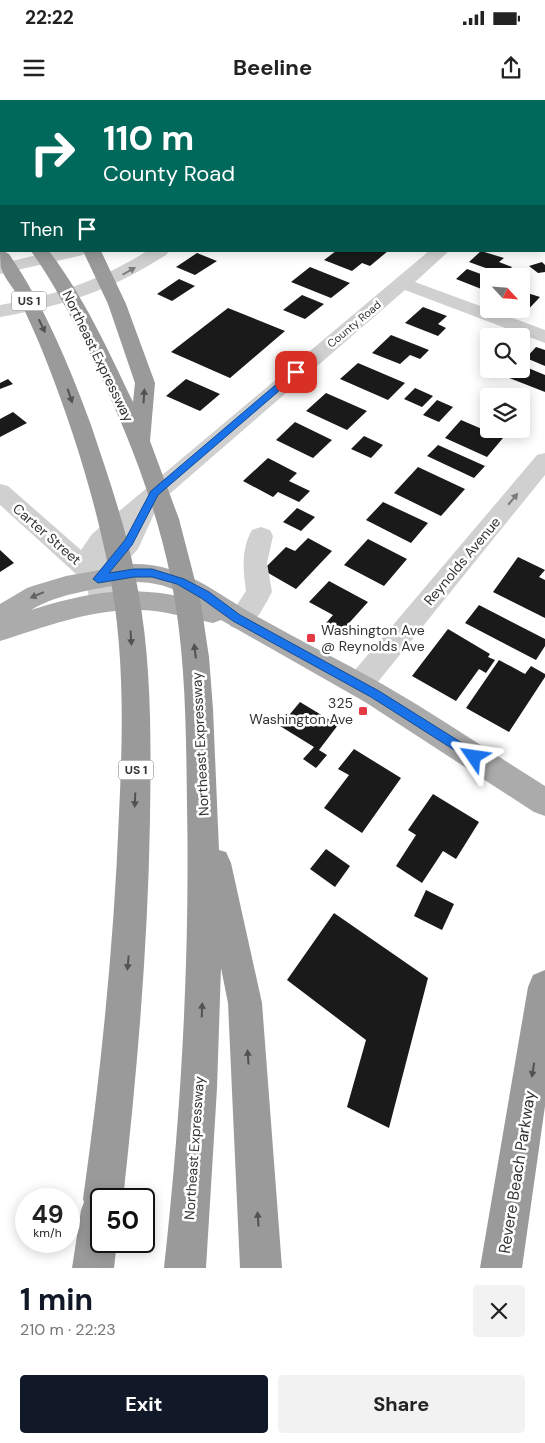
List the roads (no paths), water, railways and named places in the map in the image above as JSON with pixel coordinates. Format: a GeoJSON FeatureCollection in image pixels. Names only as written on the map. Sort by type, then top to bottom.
{"type":"FeatureCollection","features":[{"type":"Feature","properties":{"kind":"highway","name":"Northeast Expressway"},"geometry":{"type":"LineString","coordinates":[[41,252],[65,288],[122,400],[140,444],[174,544],[189,613],[198,692],[203,804],[204,955],[185,1268]]}},
{"type":"Feature","properties":{"kind":"highway"},"geometry":{"type":"LineString","coordinates":[[93,252],[109,284],[145,383],[140,444]]}},
{"type":"Feature","properties":{"kind":"highway","name":"US 1"},"geometry":{"type":"LineString","coordinates":[[0,254],[22,286],[53,351],[74,406],[108,514],[129,614],[135,692],[136,782],[129,953],[104,1188]]}},
{"type":"Feature","properties":{"kind":"highway"},"geometry":{"type":"LineString","coordinates":[[203,804],[245,1003],[261,1268]]}},
{"type":"Feature","properties":{"kind":"highway","name":"Revere Beach Parkway"},"geometry":{"type":"LineString","coordinates":[[501,1268],[545,987]]}},
{"type":"Feature","properties":{"kind":"highway"},"geometry":{"type":"LineString","coordinates":[[94,1268],[96,1253]]}},
{"type":"Feature","properties":{"kind":"main road"},"geometry":{"type":"LineString","coordinates":[[0,616],[36,596],[87,586],[238,619],[359,685],[545,802]]}},
{"type":"Feature","properties":{"kind":"main road"},"geometry":{"type":"LineString","coordinates":[[0,632],[87,586]]}},
{"type":"Feature","properties":{"kind":"street"},"geometry":{"type":"LineString","coordinates":[[0,269],[15,258],[71,252]]}},
{"type":"Feature","properties":{"kind":"street"},"geometry":{"type":"LineString","coordinates":[[0,311],[51,301],[94,288],[126,272],[158,252]]}},
{"type":"Feature","properties":{"kind":"street","name":"County Road"},"geometry":{"type":"LineString","coordinates":[[87,586],[129,543],[154,493],[439,252]]}},
{"type":"Feature","properties":{"kind":"street"},"geometry":{"type":"LineString","coordinates":[[402,283],[545,337]]}},
{"type":"Feature","properties":{"kind":"street","name":"Reynolds Avenue"},"geometry":{"type":"LineString","coordinates":[[359,685],[545,460]]}},
{"type":"Feature","properties":{"kind":"street","name":"Carter Street"},"geometry":{"type":"LineString","coordinates":[[0,492],[87,586]]}},
{"type":"Feature","properties":{"kind":"street"},"geometry":{"type":"LineString","coordinates":[[238,619],[259,592],[255,573],[255,557],[261,536]]}},
{"type":"Feature","properties":{"kind":"place","name":"Washington Ave @ Reynolds Ave"},"geometry":{"type":"Point","coordinates":[311,638]}},
{"type":"Feature","properties":{"kind":"place","name":"325 Washington Ave"},"geometry":{"type":"Point","coordinates":[363,711]}}]}
